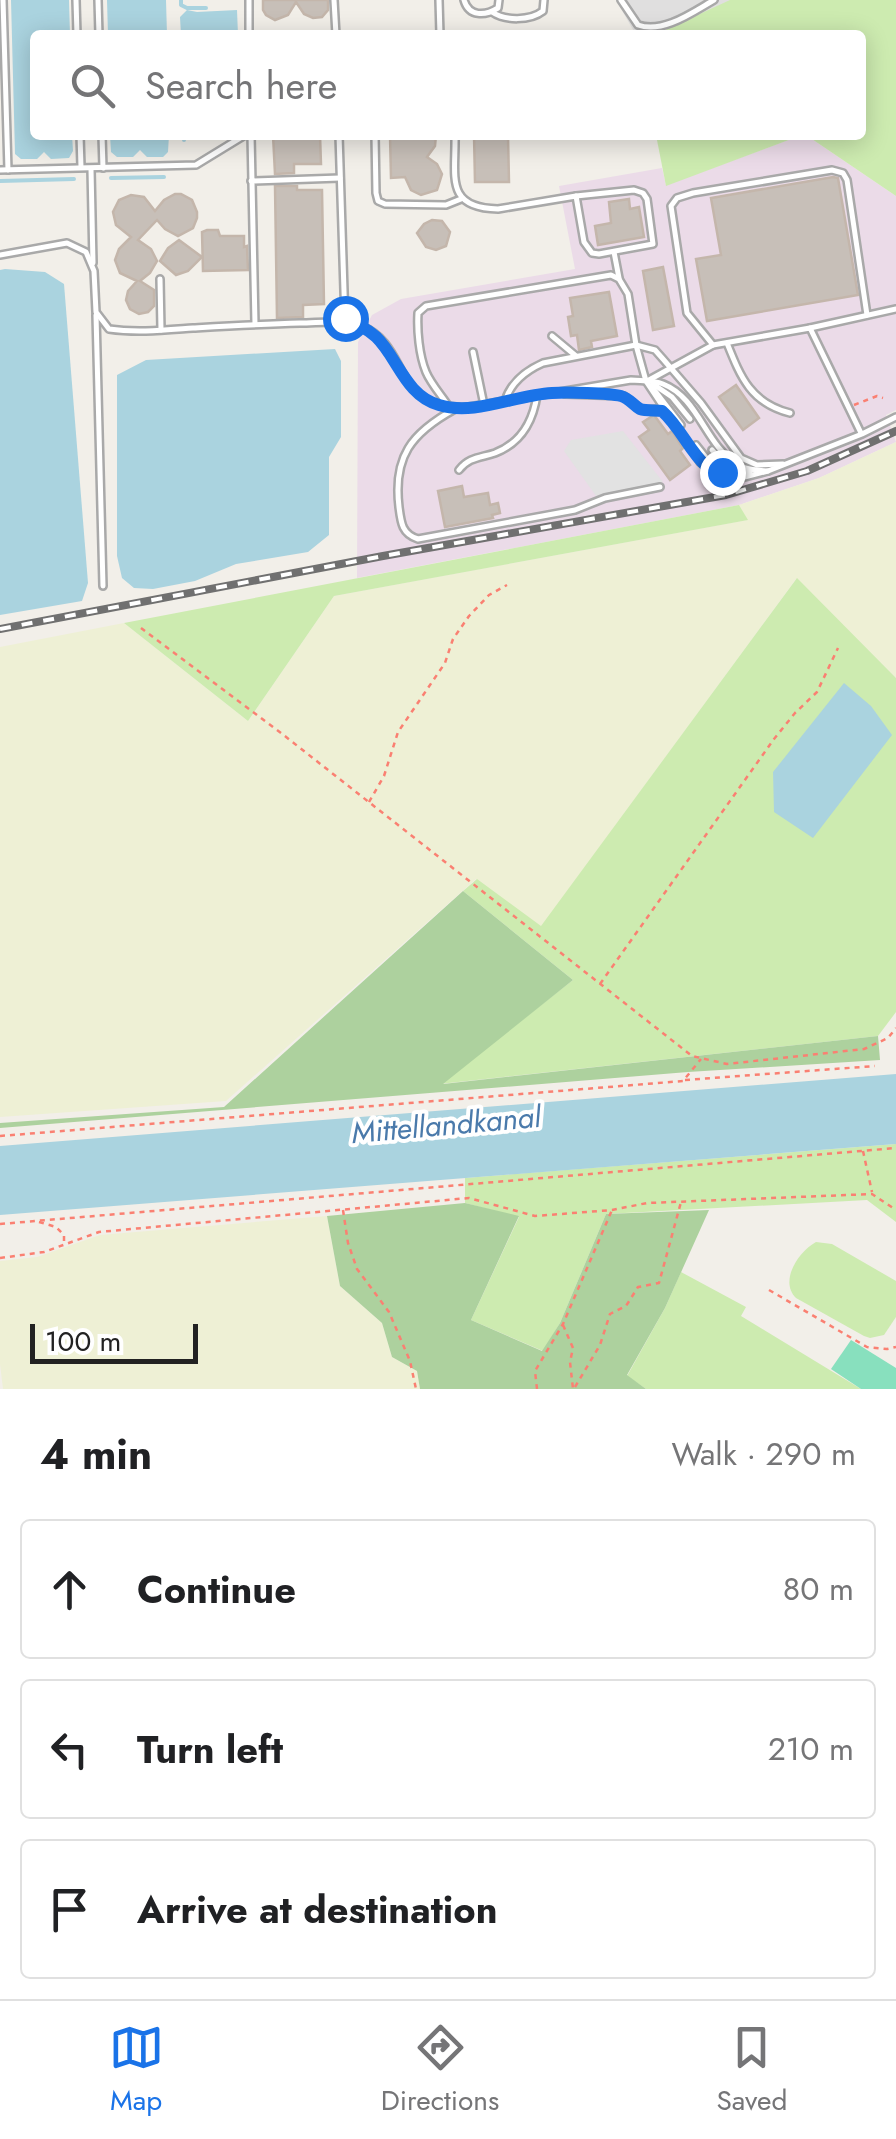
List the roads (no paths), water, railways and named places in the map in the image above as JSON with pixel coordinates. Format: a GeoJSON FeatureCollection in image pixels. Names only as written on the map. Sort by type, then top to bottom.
{"type":"FeatureCollection","features":[{"type":"Feature","properties":{"kind":"lane"},"geometry":{"type":"LineString","coordinates":[[3,0],[4,170],[196,165],[239,140]]}},
{"type":"Feature","properties":{"kind":"lane"},"geometry":{"type":"LineString","coordinates":[[76,0],[77,30]]}},
{"type":"Feature","properties":{"kind":"lane"},"geometry":{"type":"LineString","coordinates":[[98,0],[99,30]]}},
{"type":"Feature","properties":{"kind":"lane"},"geometry":{"type":"LineString","coordinates":[[249,0],[250,30]]}},
{"type":"Feature","properties":{"kind":"lane"},"geometry":{"type":"LineString","coordinates":[[334,0],[336,30]]}},
{"type":"Feature","properties":{"kind":"lane"},"geometry":{"type":"LineString","coordinates":[[439,0],[440,30]]}},
{"type":"Feature","properties":{"kind":"lane"},"geometry":{"type":"LineString","coordinates":[[464,0],[472,12],[480,14],[498,8],[500,0]]}},
{"type":"Feature","properties":{"kind":"lane"},"geometry":{"type":"LineString","coordinates":[[492,12],[506,17],[530,17],[543,11],[544,0]]}},
{"type":"Feature","properties":{"kind":"lane"},"geometry":{"type":"LineString","coordinates":[[621,0],[638,25],[651,28],[714,0]]}},
{"type":"Feature","properties":{"kind":"lane"},"geometry":{"type":"LineString","coordinates":[[80,140],[81,168]]}},
{"type":"Feature","properties":{"kind":"lane"},"geometry":{"type":"LineString","coordinates":[[102,140],[103,168]]}},
{"type":"Feature","properties":{"kind":"lane"},"geometry":{"type":"LineString","coordinates":[[248,140],[255,324]]}},
{"type":"Feature","properties":{"kind":"lane"},"geometry":{"type":"LineString","coordinates":[[339,140],[345,323]]}},
{"type":"Feature","properties":{"kind":"lane"},"geometry":{"type":"LineString","coordinates":[[375,140],[378,201],[446,204],[461,199]]}},
{"type":"Feature","properties":{"kind":"lane"},"geometry":{"type":"LineString","coordinates":[[455,140],[456,190],[461,199],[486,209],[498,209],[576,196],[634,190],[647,199],[653,244],[599,254],[588,250],[576,196]]}},
{"type":"Feature","properties":{"kind":"lane"},"geometry":{"type":"LineString","coordinates":[[91,168],[103,586]]}},
{"type":"Feature","properties":{"kind":"lane"},"geometry":{"type":"LineString","coordinates":[[713,345],[687,312],[671,206],[677,198],[693,193],[832,170],[843,172],[867,315]]}},
{"type":"Feature","properties":{"kind":"lane"},"geometry":{"type":"LineString","coordinates":[[252,181],[340,178]]}},
{"type":"Feature","properties":{"kind":"lane"},"geometry":{"type":"LineString","coordinates":[[0,255],[67,243],[86,252],[94,271]]}},
{"type":"Feature","properties":{"kind":"lane"},"geometry":{"type":"LineString","coordinates":[[614,252],[619,279],[628,294],[646,381],[708,470],[737,479],[768,471],[896,417]]}},
{"type":"Feature","properties":{"kind":"lane"},"geometry":{"type":"LineString","coordinates":[[449,407],[424,364],[417,324],[418,313],[426,306],[598,276],[619,279]]}},
{"type":"Feature","properties":{"kind":"lane"},"geometry":{"type":"LineString","coordinates":[[160,280],[161,330]]}},
{"type":"Feature","properties":{"kind":"lane"},"geometry":{"type":"LineString","coordinates":[[646,381],[713,345],[896,309]]}},
{"type":"Feature","properties":{"kind":"lane"},"geometry":{"type":"LineString","coordinates":[[96,312],[109,329],[131,332],[255,324],[345,323],[365,328],[392,354],[421,397],[449,407],[484,405],[631,380],[664,384],[685,399],[737,464],[768,471]]}},
{"type":"Feature","properties":{"kind":"lane"},"geometry":{"type":"LineString","coordinates":[[810,328],[862,434]]}},
{"type":"Feature","properties":{"kind":"lane"},"geometry":{"type":"LineString","coordinates":[[552,336],[576,356]]}},
{"type":"Feature","properties":{"kind":"lane"},"geometry":{"type":"LineString","coordinates":[[727,343],[740,374],[754,394],[770,408],[790,413]]}},
{"type":"Feature","properties":{"kind":"lane"},"geometry":{"type":"LineString","coordinates":[[505,401],[514,382],[533,368],[554,360],[636,346],[655,350],[741,458],[758,465],[791,463]]}},
{"type":"Feature","properties":{"kind":"lane"},"geometry":{"type":"LineString","coordinates":[[473,352],[484,405]]}},
{"type":"Feature","properties":{"kind":"lane"},"geometry":{"type":"LineString","coordinates":[[646,381],[672,397],[690,419]]}},
{"type":"Feature","properties":{"kind":"lane"},"geometry":{"type":"LineString","coordinates":[[646,381],[682,425]]}},
{"type":"Feature","properties":{"kind":"lane"},"geometry":{"type":"LineString","coordinates":[[552,393],[624,396],[642,410],[662,411],[669,417]]}},
{"type":"Feature","properties":{"kind":"lane"},"geometry":{"type":"LineString","coordinates":[[459,470],[467,460],[504,449],[524,433],[534,414],[537,396]]}},
{"type":"Feature","properties":{"kind":"lane"},"geometry":{"type":"LineString","coordinates":[[458,408],[416,438],[402,459],[397,487],[400,519],[412,538],[560,514],[586,508],[604,498],[660,487]]}},
{"type":"Feature","properties":{"kind":"lane"},"geometry":{"type":"LineString","coordinates":[[696,445],[712,466],[737,479]]}},
{"type":"Feature","properties":{"kind":"lane"},"geometry":{"type":"LineString","coordinates":[[712,450],[734,470],[768,471]]}},
{"type":"Feature","properties":{"kind":"water"},"geometry":{"type":"Polygon","coordinates":[[[11,0],[69,0],[70,30],[30,30],[30,140],[72,140],[73,151],[69,158],[51,159],[44,152],[37,159],[21,159],[15,154],[11,0]]]}},
{"type":"Feature","properties":{"kind":"water"},"geometry":{"type":"Polygon","coordinates":[[[107,0],[166,0],[167,30],[108,30],[107,0]]]}},
{"type":"Feature","properties":{"kind":"water"},"geometry":{"type":"Polygon","coordinates":[[[187,10],[237,10],[238,30],[181,30],[180,17],[187,10]]]}},
{"type":"Feature","properties":{"kind":"water"},"geometry":{"type":"Polygon","coordinates":[[[110,140],[169,140],[168,152],[163,157],[147,157],[140,150],[133,157],[117,157],[111,152],[110,140]]]}},
{"type":"Feature","properties":{"kind":"water"},"geometry":{"type":"Polygon","coordinates":[[[0,270],[45,272],[64,284],[88,583],[82,601],[0,615],[0,270]]]}},
{"type":"Feature","properties":{"kind":"water"},"geometry":{"type":"Polygon","coordinates":[[[335,349],[341,361],[341,437],[329,457],[329,535],[308,552],[236,564],[195,581],[153,589],[134,588],[122,578],[117,556],[117,375],[146,360],[335,349]]]}},
{"type":"Feature","properties":{"kind":"water"},"geometry":{"type":"Polygon","coordinates":[[[844,683],[871,706],[892,735],[813,838],[774,812],[773,772],[844,683]]]}},
{"type":"Feature","properties":{"kind":"water","name":"Mittellandkanal"},"geometry":{"type":"Polygon","coordinates":[[[896,1074],[896,1144],[0,1215],[0,1146],[896,1074]]]}},
{"type":"Feature","properties":{"kind":"waterway"},"geometry":{"type":"LineString","coordinates":[[181,0],[187,8],[206,8]]}},
{"type":"Feature","properties":{"kind":"waterway"},"geometry":{"type":"LineString","coordinates":[[111,178],[164,177]]}},
{"type":"Feature","properties":{"kind":"waterway"},"geometry":{"type":"LineString","coordinates":[[0,181],[74,179]]}},
{"type":"Feature","properties":{"kind":"railway"},"geometry":{"type":"LineString","coordinates":[[0,629],[726,495],[807,471],[896,431]]}}]}
